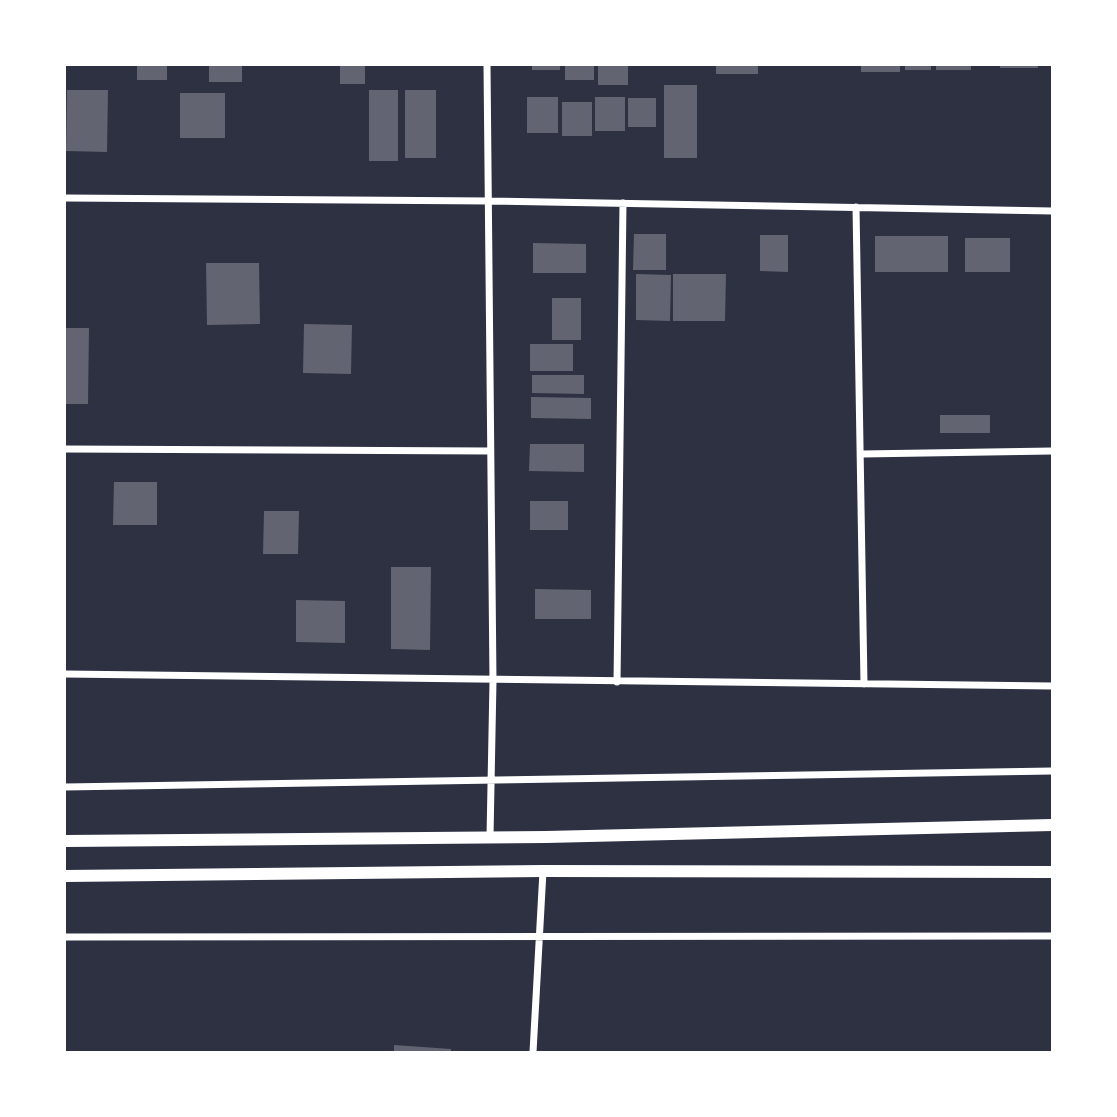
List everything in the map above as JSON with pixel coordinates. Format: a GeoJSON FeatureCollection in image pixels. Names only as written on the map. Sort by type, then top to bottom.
{"type":"FeatureCollection","features":[{"type":"Feature","properties":{"kind":"street"},"geometry":{"type":"LineString","coordinates":[[487,65],[492,681],[490,837]]}},
{"type":"Feature","properties":{"kind":"street"},"geometry":{"type":"LineString","coordinates":[[65,198],[490,201],[1052,211]]}},
{"type":"Feature","properties":{"kind":"street"},"geometry":{"type":"LineString","coordinates":[[617,682],[623,203]]}},
{"type":"Feature","properties":{"kind":"street"},"geometry":{"type":"LineString","coordinates":[[856,207],[864,684]]}},
{"type":"Feature","properties":{"kind":"street"},"geometry":{"type":"LineString","coordinates":[[65,449],[490,451]]}},
{"type":"Feature","properties":{"kind":"street"},"geometry":{"type":"LineString","coordinates":[[862,454],[1052,451]]}},
{"type":"Feature","properties":{"kind":"street"},"geometry":{"type":"LineString","coordinates":[[65,674],[1052,686]]}},
{"type":"Feature","properties":{"kind":"street"},"geometry":{"type":"LineString","coordinates":[[65,787],[1052,771]]}},
{"type":"Feature","properties":{"kind":"street"},"geometry":{"type":"LineString","coordinates":[[65,841],[490,837],[1052,825]]}},
{"type":"Feature","properties":{"kind":"street"},"geometry":{"type":"LineString","coordinates":[[65,876],[542,871],[1052,872]]}},
{"type":"Feature","properties":{"kind":"street"},"geometry":{"type":"LineString","coordinates":[[533,1052],[542,871]]}},
{"type":"Feature","properties":{"kind":"street"},"geometry":{"type":"LineString","coordinates":[[65,937],[1052,936]]}},
{"type":"Feature","properties":{"kind":"building"},"geometry":{"type":"Polygon","coordinates":[[[137,65],[167,65],[167,80],[137,80],[137,65]]]}},
{"type":"Feature","properties":{"kind":"building"},"geometry":{"type":"Polygon","coordinates":[[[209,65],[242,65],[242,82],[209,82],[209,65]]]}},
{"type":"Feature","properties":{"kind":"building"},"geometry":{"type":"Polygon","coordinates":[[[340,65],[365,65],[365,84],[340,84],[340,65]]]}},
{"type":"Feature","properties":{"kind":"building"},"geometry":{"type":"Polygon","coordinates":[[[532,65],[560,65],[560,70],[532,70],[532,65]]]}},
{"type":"Feature","properties":{"kind":"building"},"geometry":{"type":"Polygon","coordinates":[[[565,65],[594,65],[594,80],[565,80],[565,65]]]}},
{"type":"Feature","properties":{"kind":"building"},"geometry":{"type":"Polygon","coordinates":[[[598,65],[628,65],[628,85],[598,85],[598,65]]]}},
{"type":"Feature","properties":{"kind":"building"},"geometry":{"type":"Polygon","coordinates":[[[716,65],[758,65],[758,74],[716,74],[716,65]]]}},
{"type":"Feature","properties":{"kind":"building"},"geometry":{"type":"Polygon","coordinates":[[[861,65],[900,65],[900,72],[861,72],[861,65]]]}},
{"type":"Feature","properties":{"kind":"building"},"geometry":{"type":"Polygon","coordinates":[[[905,65],[931,65],[931,70],[905,70],[905,65]]]}},
{"type":"Feature","properties":{"kind":"building"},"geometry":{"type":"Polygon","coordinates":[[[936,65],[971,65],[971,70],[936,70],[936,65]]]}},
{"type":"Feature","properties":{"kind":"building"},"geometry":{"type":"Polygon","coordinates":[[[1000,65],[1038,65],[1038,68],[1000,68],[1000,65]]]}},
{"type":"Feature","properties":{"kind":"building"},"geometry":{"type":"Polygon","coordinates":[[[664,85],[697,85],[697,158],[664,158],[664,85]]]}},
{"type":"Feature","properties":{"kind":"building"},"geometry":{"type":"Polygon","coordinates":[[[67,90],[108,90],[107,152],[66,151],[67,90]]]}},
{"type":"Feature","properties":{"kind":"building"},"geometry":{"type":"Polygon","coordinates":[[[369,90],[398,90],[398,161],[369,161],[369,90]]]}},
{"type":"Feature","properties":{"kind":"building"},"geometry":{"type":"Polygon","coordinates":[[[405,90],[436,90],[436,158],[405,158],[405,90]]]}},
{"type":"Feature","properties":{"kind":"building"},"geometry":{"type":"Polygon","coordinates":[[[180,93],[225,93],[225,138],[180,138],[180,93]]]}},
{"type":"Feature","properties":{"kind":"building"},"geometry":{"type":"Polygon","coordinates":[[[527,97],[558,97],[558,133],[527,133],[527,97]]]}},
{"type":"Feature","properties":{"kind":"building"},"geometry":{"type":"Polygon","coordinates":[[[595,97],[625,97],[625,131],[595,131],[595,97]]]}},
{"type":"Feature","properties":{"kind":"building"},"geometry":{"type":"Polygon","coordinates":[[[628,98],[656,98],[656,127],[628,127],[628,98]]]}},
{"type":"Feature","properties":{"kind":"building"},"geometry":{"type":"Polygon","coordinates":[[[562,102],[592,102],[592,136],[562,136],[562,102]]]}},
{"type":"Feature","properties":{"kind":"building"},"geometry":{"type":"Polygon","coordinates":[[[634,234],[666,234],[666,270],[633,270],[634,234]]]}},
{"type":"Feature","properties":{"kind":"building"},"geometry":{"type":"Polygon","coordinates":[[[760,235],[788,235],[788,272],[760,271],[760,235]]]}},
{"type":"Feature","properties":{"kind":"building"},"geometry":{"type":"Polygon","coordinates":[[[875,236],[948,236],[948,272],[875,272],[875,236]]]}},
{"type":"Feature","properties":{"kind":"building"},"geometry":{"type":"Polygon","coordinates":[[[965,238],[1010,238],[1010,272],[965,272],[965,238]]]}},
{"type":"Feature","properties":{"kind":"building"},"geometry":{"type":"Polygon","coordinates":[[[533,243],[586,244],[586,273],[533,273],[533,243]]]}},
{"type":"Feature","properties":{"kind":"building"},"geometry":{"type":"Polygon","coordinates":[[[206,263],[259,263],[260,324],[207,325],[206,263]]]}},
{"type":"Feature","properties":{"kind":"building"},"geometry":{"type":"Polygon","coordinates":[[[636,274],[671,275],[670,321],[636,320],[636,274]]]}},
{"type":"Feature","properties":{"kind":"building"},"geometry":{"type":"Polygon","coordinates":[[[673,274],[726,274],[725,321],[673,321],[673,274]]]}},
{"type":"Feature","properties":{"kind":"building"},"geometry":{"type":"Polygon","coordinates":[[[552,298],[581,298],[581,340],[552,340],[552,298]]]}},
{"type":"Feature","properties":{"kind":"building"},"geometry":{"type":"Polygon","coordinates":[[[304,324],[352,325],[351,374],[303,373],[304,324]]]}},
{"type":"Feature","properties":{"kind":"building"},"geometry":{"type":"Polygon","coordinates":[[[65,328],[89,328],[88,404],[65,404],[65,328]]]}},
{"type":"Feature","properties":{"kind":"building"},"geometry":{"type":"Polygon","coordinates":[[[530,344],[573,344],[573,371],[530,371],[530,344]]]}},
{"type":"Feature","properties":{"kind":"building"},"geometry":{"type":"Polygon","coordinates":[[[532,375],[584,375],[584,394],[532,393],[532,375]]]}},
{"type":"Feature","properties":{"kind":"building"},"geometry":{"type":"Polygon","coordinates":[[[531,397],[591,398],[591,419],[531,418],[531,397]]]}},
{"type":"Feature","properties":{"kind":"building"},"geometry":{"type":"Polygon","coordinates":[[[940,415],[990,415],[990,433],[940,433],[940,415]]]}},
{"type":"Feature","properties":{"kind":"building"},"geometry":{"type":"Polygon","coordinates":[[[530,444],[584,444],[584,472],[529,471],[530,444]]]}},
{"type":"Feature","properties":{"kind":"building"},"geometry":{"type":"Polygon","coordinates":[[[114,482],[157,482],[157,525],[113,525],[114,482]]]}},
{"type":"Feature","properties":{"kind":"building"},"geometry":{"type":"Polygon","coordinates":[[[530,501],[568,501],[568,530],[530,530],[530,501]]]}},
{"type":"Feature","properties":{"kind":"building"},"geometry":{"type":"Polygon","coordinates":[[[264,511],[299,511],[298,554],[263,554],[264,511]]]}},
{"type":"Feature","properties":{"kind":"building"},"geometry":{"type":"Polygon","coordinates":[[[391,567],[431,567],[430,650],[391,649],[391,567]]]}},
{"type":"Feature","properties":{"kind":"building"},"geometry":{"type":"Polygon","coordinates":[[[535,589],[591,590],[591,619],[535,619],[535,589]]]}},
{"type":"Feature","properties":{"kind":"building"},"geometry":{"type":"Polygon","coordinates":[[[296,600],[345,601],[345,643],[296,642],[296,600]]]}},
{"type":"Feature","properties":{"kind":"building"},"geometry":{"type":"Polygon","coordinates":[[[394,1045],[451,1049],[451,1052],[394,1052],[394,1045]]]}}]}
